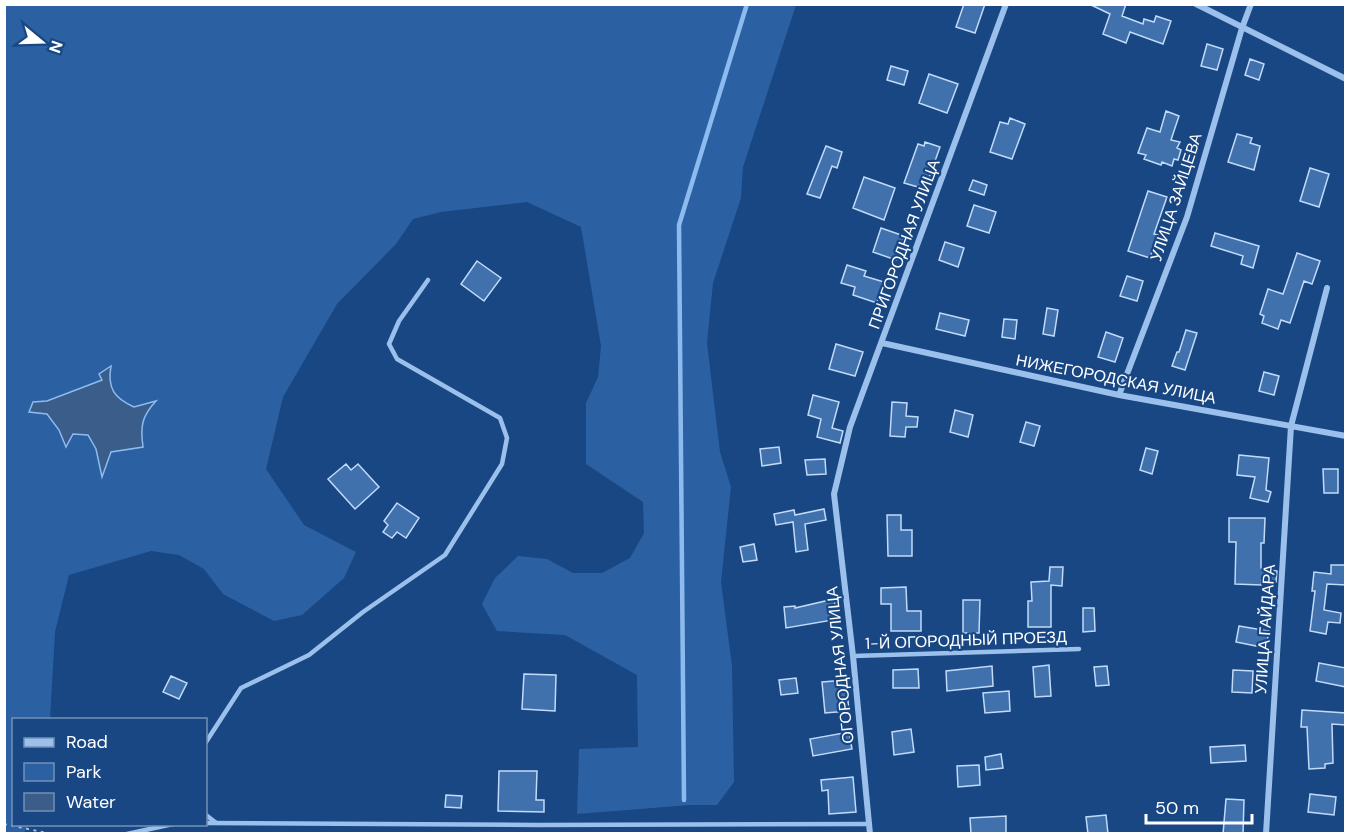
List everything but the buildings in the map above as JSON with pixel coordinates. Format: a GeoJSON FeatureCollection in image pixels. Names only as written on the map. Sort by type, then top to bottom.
{"type":"FeatureCollection","features":[{"type":"Feature","properties":{"kind":"street","name":"ПРИГОРОДНАЯ УЛИЦА"},"geometry":{"type":"LineString","coordinates":[[834,494],[850,427],[1006,4]]}},
{"type":"Feature","properties":{"kind":"street"},"geometry":{"type":"LineString","coordinates":[[1196,4],[1346,79]]}},
{"type":"Feature","properties":{"kind":"street","name":"УЛИЦА ЗАЙЦЕВА"},"geometry":{"type":"LineString","coordinates":[[1119,395],[1187,217],[1251,4]]}},
{"type":"Feature","properties":{"kind":"street","name":"УЛИЦА ГАЙДАРА"},"geometry":{"type":"LineString","coordinates":[[1266,834],[1291,426],[1327,288]]}},
{"type":"Feature","properties":{"kind":"street","name":"НИЖЕГОРОДСКАЯ УЛИЦА"},"geometry":{"type":"LineString","coordinates":[[882,343],[1119,395],[1346,436]]}},
{"type":"Feature","properties":{"kind":"street","name":"ОГОРОДНАЯ УЛИЦА"},"geometry":{"type":"LineString","coordinates":[[834,494],[853,656],[870,834]]}},
{"type":"Feature","properties":{"kind":"lane"},"geometry":{"type":"LineString","coordinates":[[207,740],[241,688],[309,655],[363,612],[445,555],[502,464],[507,438],[500,418],[397,359],[389,344],[399,321],[428,280]]}},
{"type":"Feature","properties":{"kind":"lane","name":"1-Й ОГОРОДНЫЙ ПРОЕЗД"},"geometry":{"type":"LineString","coordinates":[[853,656],[1079,648]]}},
{"type":"Feature","properties":{"kind":"lane"},"geometry":{"type":"LineString","coordinates":[[207,816],[215,822]]}},
{"type":"Feature","properties":{"kind":"lane"},"geometry":{"type":"LineString","coordinates":[[207,823],[870,824]]}},
{"type":"Feature","properties":{"kind":"lane"},"geometry":{"type":"LineString","coordinates":[[127,834],[168,826]]}},
{"type":"Feature","properties":{"kind":"path"},"geometry":{"type":"LineString","coordinates":[[14,826],[52,834]]}},
{"type":"Feature","properties":{"kind":"green space"},"geometry":{"type":"Polygon","coordinates":[[[5,5],[796,5],[743,167],[741,198],[713,283],[707,343],[720,452],[731,487],[721,582],[732,666],[734,782],[717,805],[577,814],[579,749],[638,747],[637,675],[565,635],[497,631],[482,604],[495,578],[518,556],[547,559],[573,573],[602,573],[630,558],[644,533],[643,502],[586,464],[586,403],[598,377],[601,346],[581,227],[527,202],[441,212],[413,219],[396,244],[337,304],[283,397],[266,469],[304,525],[356,552],[344,578],[302,615],[274,621],[223,594],[204,569],[179,555],[151,551],[69,575],[55,632],[50,718],[12,718],[12,826],[27,826],[24,833],[5,833],[5,5]],[[111,367],[103,380],[47,401],[33,403],[30,411],[47,414],[59,430],[66,446],[73,434],[88,435],[96,449],[102,476],[110,452],[128,448],[141,432],[145,412],[155,401],[134,407],[127,404],[114,392],[110,381],[111,367]]]}},
{"type":"Feature","properties":{"kind":"water"},"geometry":{"type":"Polygon","coordinates":[[[111,366],[111,386],[121,400],[134,407],[156,401],[143,422],[143,447],[111,452],[102,477],[96,449],[88,435],[73,434],[66,447],[59,430],[47,414],[29,412],[33,402],[47,401],[102,380],[99,374],[111,366]]]}},
{"type":"Feature","properties":{"kind":"waterway"},"geometry":{"type":"LineString","coordinates":[[684,800],[679,225],[747,4]]}}]}
